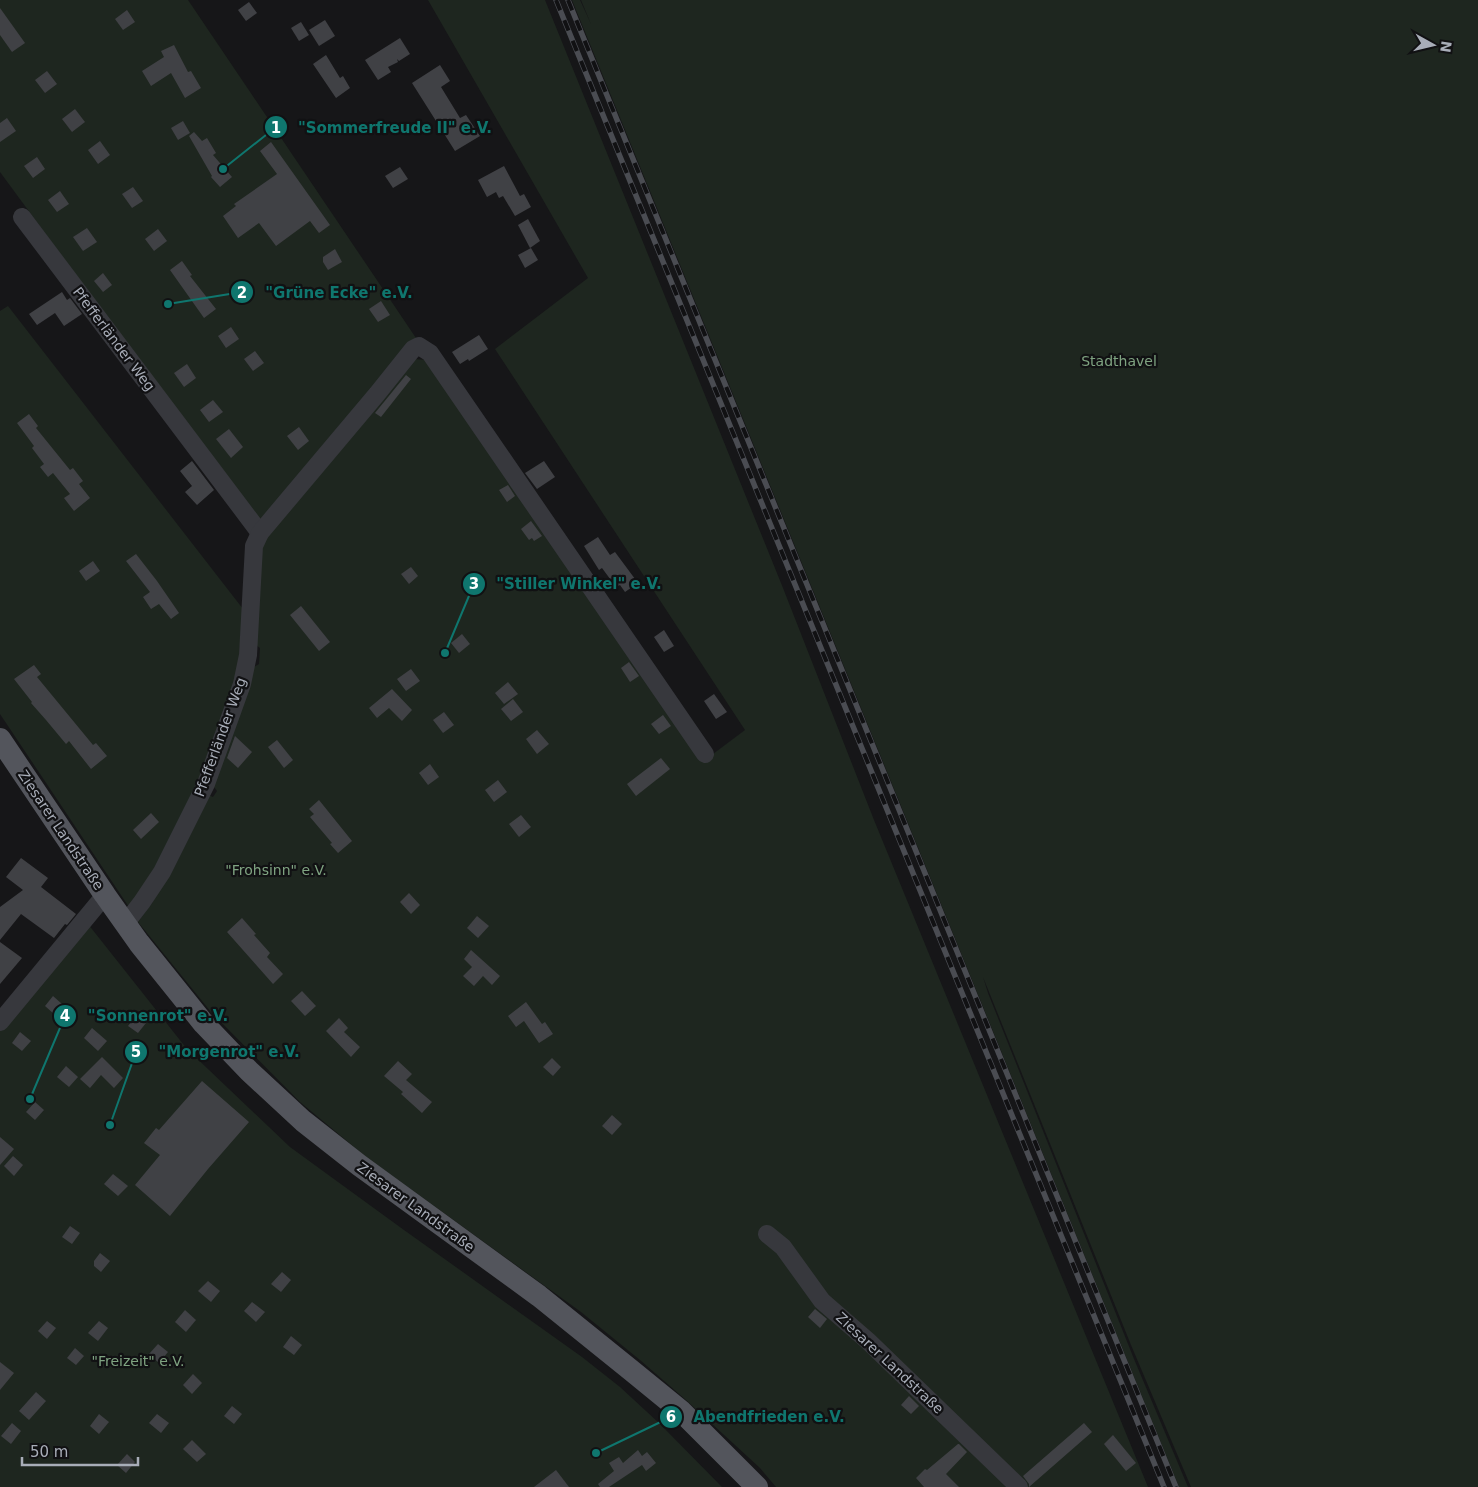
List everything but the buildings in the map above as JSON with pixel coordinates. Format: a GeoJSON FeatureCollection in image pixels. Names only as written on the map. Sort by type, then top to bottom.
{"type":"FeatureCollection","features":[{"type":"Feature","properties":{"kind":"main road","name":"Ziesarer Landstraße"},"geometry":{"type":"LineString","coordinates":[[0,740],[125,924],[204,1024],[249,1071],[303,1121],[359,1166],[539,1296],[576,1325],[681,1411],[757,1487]]}},
{"type":"Feature","properties":{"kind":"street","name":"Pfefferländer Weg"},"geometry":{"type":"LineString","coordinates":[[22,217],[260,533]]}},
{"type":"Feature","properties":{"kind":"street","name":"Pfefferländer Weg"},"geometry":{"type":"LineString","coordinates":[[125,924],[162,872],[206,784],[242,684],[248,655],[254,546],[260,533],[413,349],[419,346],[430,353],[705,754]]}},
{"type":"Feature","properties":{"kind":"street","name":"Ziesarer Landstraße"},"geometry":{"type":"LineString","coordinates":[[0,1022],[105,896]]}},
{"type":"Feature","properties":{"kind":"street","name":"Ziesarer Landstraße"},"geometry":{"type":"LineString","coordinates":[[767,1234],[784,1247],[822,1301],[868,1341],[1019,1487]]}},
{"type":"Feature","properties":{"kind":"green space"},"geometry":{"type":"Polygon","coordinates":[[[0,0],[188,0],[416,338],[259,524],[0,172],[0,0]]]}},
{"type":"Feature","properties":{"kind":"green space","name":"\"Frohsinn\" e.V."},"geometry":{"type":"Polygon","coordinates":[[[428,0],[545,0],[783,588],[874,820],[1148,1487],[776,1487],[760,1468],[686,1400],[581,1312],[365,1156],[300,1102],[211,1012],[138,922],[152,903],[206,794],[213,797],[217,791],[211,783],[254,667],[259,664],[260,648],[256,645],[260,544],[413,359],[429,360],[705,760],[745,730],[495,349],[588,278],[428,0]]]}},
{"type":"Feature","properties":{"kind":"green space","name":"Stadthavel"},"geometry":{"type":"Polygon","coordinates":[[[572,0],[580,0],[591,24],[581,0],[1478,0],[1478,1487],[1191,1487],[1131,1345],[983,977],[1134,1359],[1188,1487],[1179,1487],[572,0]]]}},
{"type":"Feature","properties":{"kind":"green space"},"geometry":{"type":"Polygon","coordinates":[[[8,306],[243,609],[237,681],[205,774],[196,780],[194,795],[154,870],[129,907],[0,714],[0,311],[8,306]]]}},
{"type":"Feature","properties":{"kind":"green space","name":"\"Freizeit\" e.V."},"geometry":{"type":"Polygon","coordinates":[[[88,924],[187,1049],[290,1147],[582,1357],[620,1387],[659,1423],[722,1487],[0,1487],[0,1030],[88,924]]]}},
{"type":"Feature","properties":{"kind":"railway"},"geometry":{"type":"LineString","coordinates":[[556,0],[1164,1487]]}},
{"type":"Feature","properties":{"kind":"railway"},"geometry":{"type":"LineString","coordinates":[[568,0],[1176,1487]]}},
{"type":"Feature","properties":{"kind":"place","name":"\"Sommerfreude II\" e.V."},"geometry":{"type":"Point","coordinates":[223,169]}},
{"type":"Feature","properties":{"kind":"place","name":"\"Grüne Ecke\" e.V."},"geometry":{"type":"Point","coordinates":[168,304]}},
{"type":"Feature","properties":{"kind":"place","name":"\"Stiller Winkel\" e.V."},"geometry":{"type":"Point","coordinates":[445,653]}},
{"type":"Feature","properties":{"kind":"place","name":"\"Sonnenrot\" e.V."},"geometry":{"type":"Point","coordinates":[30,1099]}},
{"type":"Feature","properties":{"kind":"place","name":"\"Morgenrot\" e.V."},"geometry":{"type":"Point","coordinates":[110,1125]}},
{"type":"Feature","properties":{"kind":"place","name":"Abendfrieden e.V."},"geometry":{"type":"Point","coordinates":[596,1453]}}]}
